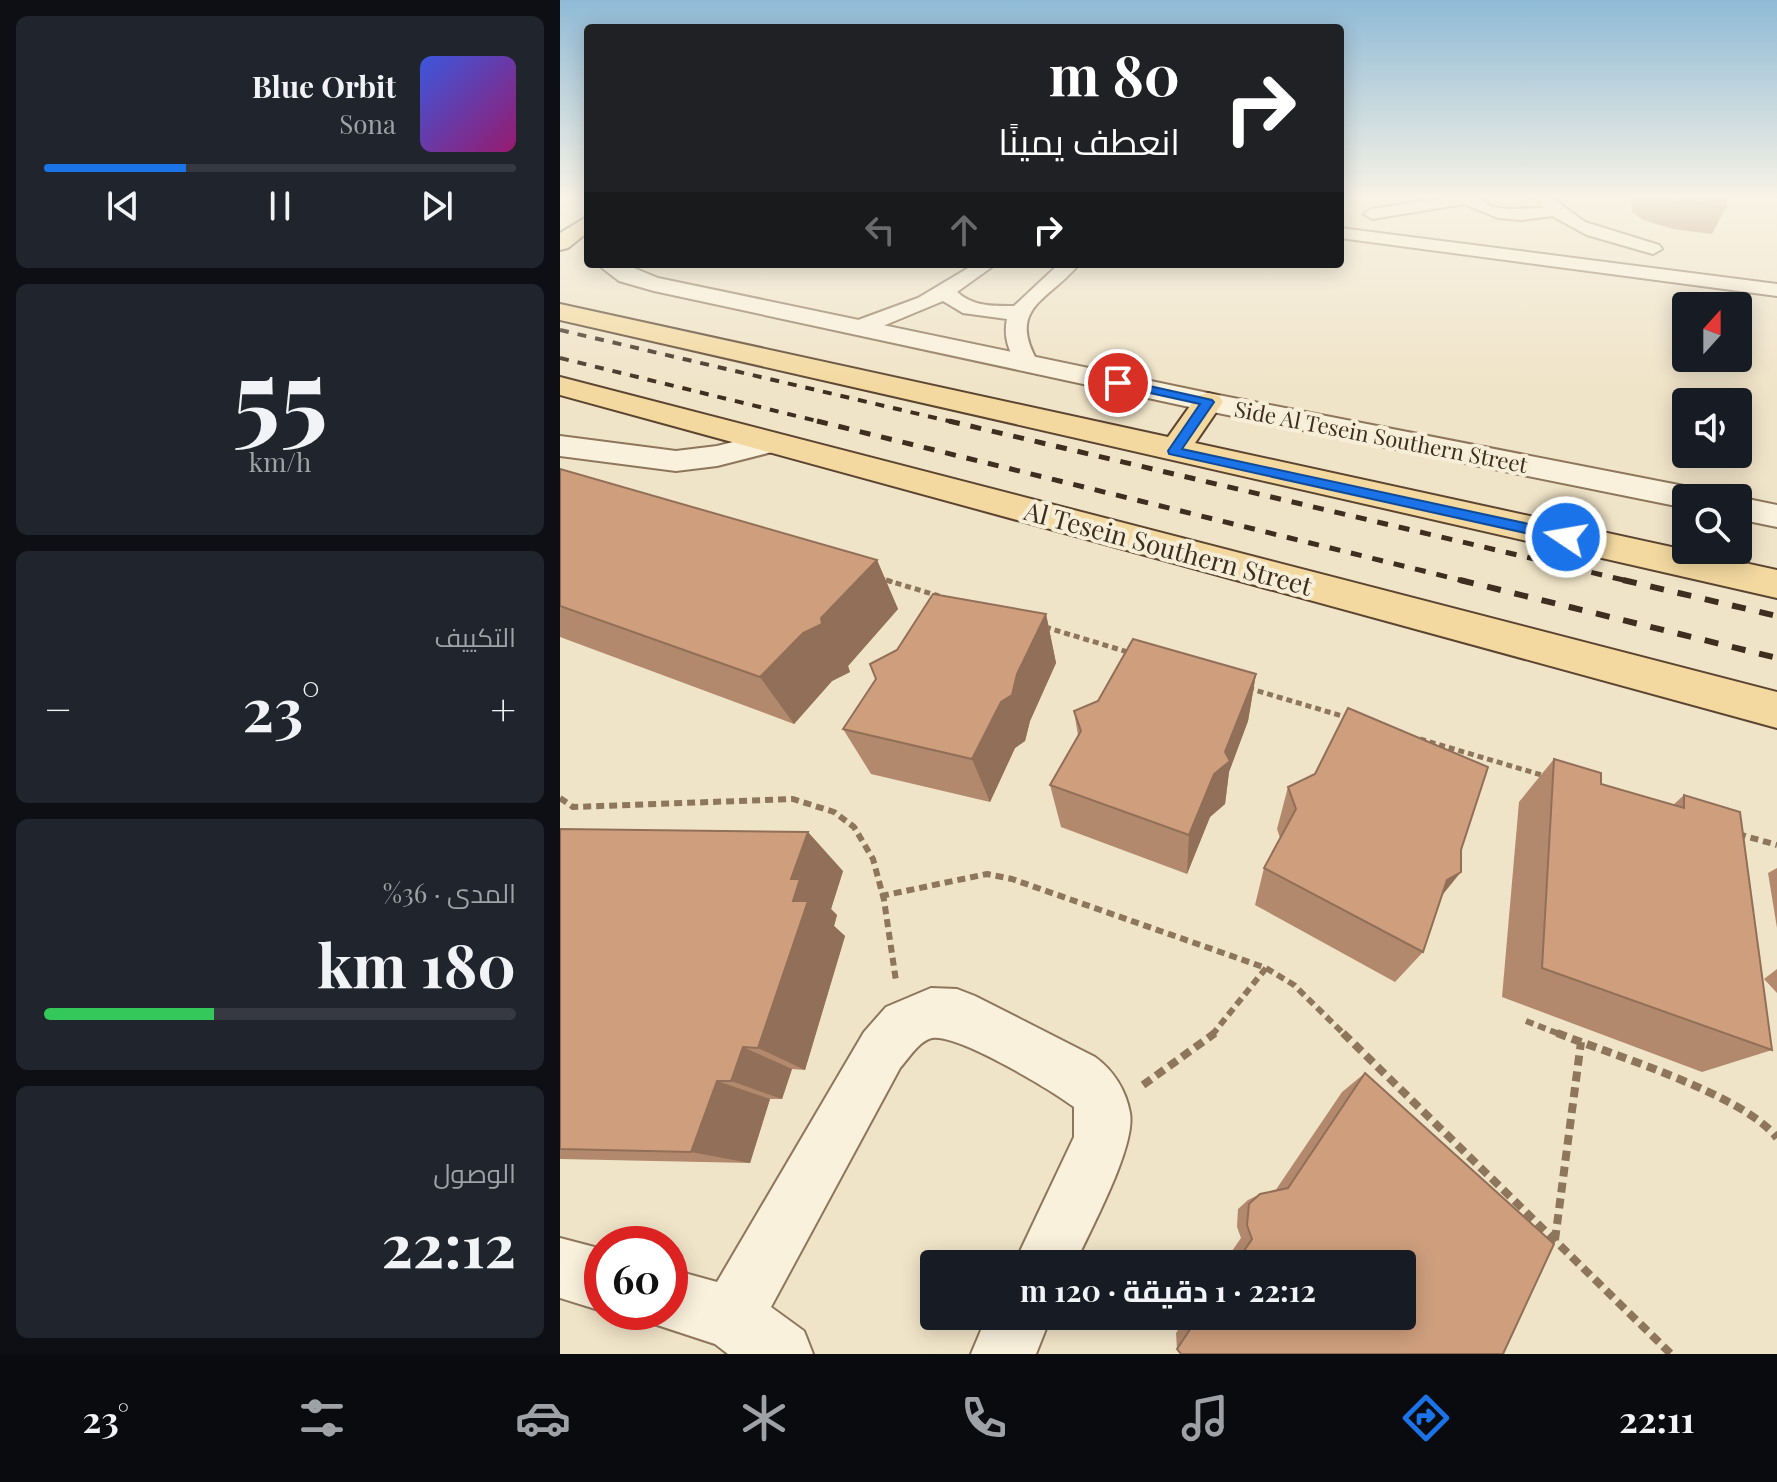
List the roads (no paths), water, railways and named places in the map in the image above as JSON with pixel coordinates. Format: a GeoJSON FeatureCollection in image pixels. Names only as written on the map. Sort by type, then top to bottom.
{"type":"FeatureCollection","features":[{"type":"Feature","properties":{"kind":"main road"},"geometry":{"type":"LineString","coordinates":[[568,310],[1174,451],[1777,584]]}},
{"type":"Feature","properties":{"kind":"main road","name":"Al Tesein Southern Street"},"geometry":{"type":"LineString","coordinates":[[567,390],[1777,710]]}},
{"type":"Feature","properties":{"kind":"main road"},"geometry":{"type":"LineString","coordinates":[[1174,451],[1208,402]]}},
{"type":"Feature","properties":{"kind":"street"},"geometry":{"type":"LineString","coordinates":[[1556,261],[1777,290]]}},
{"type":"Feature","properties":{"kind":"street","name":"Side Al Tesein Southern Street"},"geometry":{"type":"LineString","coordinates":[[614,268],[627,276],[654,284],[858,328],[1672,495]]}},
{"type":"Feature","properties":{"kind":"street"},"geometry":{"type":"LineString","coordinates":[[858,328],[918,308],[947,293],[981,268]]}},
{"type":"Feature","properties":{"kind":"street"},"geometry":{"type":"LineString","coordinates":[[1028,364],[1015,347],[1014,334],[1019,312],[1026,301],[1065,268]]}},
{"type":"Feature","properties":{"kind":"street"},"geometry":{"type":"LineString","coordinates":[[947,293],[957,303],[978,310],[1019,312]]}},
{"type":"Feature","properties":{"kind":"street"},"geometry":{"type":"LineString","coordinates":[[560,446],[676,461],[717,456],[769,443]]}},
{"type":"Feature","properties":{"kind":"street"},"geometry":{"type":"LineString","coordinates":[[1752,511],[1777,516]]}},
{"type":"Feature","properties":{"kind":"street"},"geometry":{"type":"LineString","coordinates":[[731,1317],[882,1050],[904,1025],[931,1013],[957,1014],[1076,1076],[1094,1089],[1103,1113],[1101,1140],[1050,1250]]}},
{"type":"Feature","properties":{"kind":"street"},"geometry":{"type":"LineString","coordinates":[[560,1268],[584,1275]]}},
{"type":"Feature","properties":{"kind":"street"},"geometry":{"type":"LineString","coordinates":[[688,1305],[731,1317],[781,1354]]}},
{"type":"Feature","properties":{"kind":"street"},"geometry":{"type":"LineString","coordinates":[[1003,1354],[1014,1330]]}},
{"type":"Feature","properties":{"kind":"railway"},"geometry":{"type":"LineString","coordinates":[[560,330],[957,423]]}},
{"type":"Feature","properties":{"kind":"railway"},"geometry":{"type":"LineString","coordinates":[[560,358],[825,423]]}},
{"type":"Feature","properties":{"kind":"railway"},"geometry":{"type":"LineString","coordinates":[[817,421],[1468,582]]}},
{"type":"Feature","properties":{"kind":"railway"},"geometry":{"type":"LineString","coordinates":[[949,421],[1632,582]]}},
{"type":"Feature","properties":{"kind":"railway"},"geometry":{"type":"LineString","coordinates":[[1460,580],[1777,658]]}},
{"type":"Feature","properties":{"kind":"railway"},"geometry":{"type":"LineString","coordinates":[[1623,580],[1777,616]]}}]}
